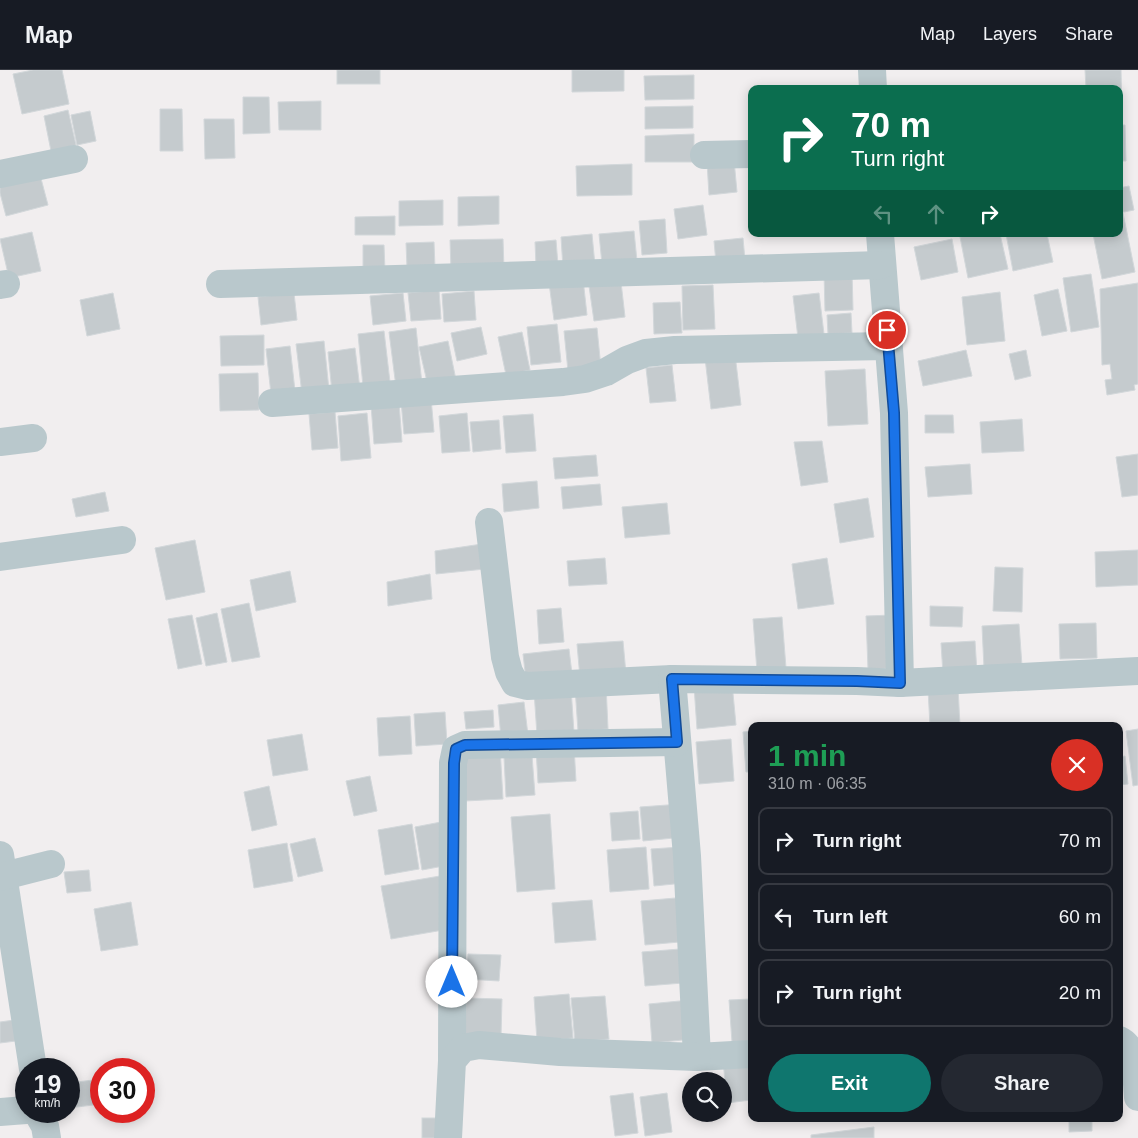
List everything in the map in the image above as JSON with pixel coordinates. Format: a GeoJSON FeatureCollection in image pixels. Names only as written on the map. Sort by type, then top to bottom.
{"type":"FeatureCollection","features":[{"type":"Feature","properties":{"kind":"street"},"geometry":{"type":"LineString","coordinates":[[872,70],[873,85]]}},
{"type":"Feature","properties":{"kind":"street"},"geometry":{"type":"LineString","coordinates":[[704,155],[748,154]]}},
{"type":"Feature","properties":{"kind":"street"},"geometry":{"type":"LineString","coordinates":[[0,174],[74,159]]}},
{"type":"Feature","properties":{"kind":"street"},"geometry":{"type":"LineString","coordinates":[[880,237],[894,413],[900,683]]}},
{"type":"Feature","properties":{"kind":"street"},"geometry":{"type":"LineString","coordinates":[[220,284],[881,265]]}},
{"type":"Feature","properties":{"kind":"street"},"geometry":{"type":"LineString","coordinates":[[272,403],[563,382],[585,379],[646,353],[675,350],[888,346]]}},
{"type":"Feature","properties":{"kind":"street"},"geometry":{"type":"LineString","coordinates":[[0,442],[34,438]]}},
{"type":"Feature","properties":{"kind":"street"},"geometry":{"type":"LineString","coordinates":[[489,522],[505,657],[509,672],[515,683],[528,686],[672,679],[900,683],[1138,671]]}},
{"type":"Feature","properties":{"kind":"street"},"geometry":{"type":"LineString","coordinates":[[0,557],[122,540]]}},
{"type":"Feature","properties":{"kind":"street"},"geometry":{"type":"LineString","coordinates":[[672,679],[687,856],[697,1057]]}},
{"type":"Feature","properties":{"kind":"street"},"geometry":{"type":"LineString","coordinates":[[448,1138],[452,1062],[454,763],[456,749],[465,745],[677,742]]}},
{"type":"Feature","properties":{"kind":"street"},"geometry":{"type":"LineString","coordinates":[[31,1058],[1,869],[51,864]]}},
{"type":"Feature","properties":{"kind":"street"},"geometry":{"type":"LineString","coordinates":[[1123,1042],[1126,1043],[1134,1059],[1138,1097]]}},
{"type":"Feature","properties":{"kind":"street"},"geometry":{"type":"LineString","coordinates":[[452,1062],[463,1048],[479,1044],[560,1052],[697,1057],[748,1054]]}},
{"type":"Feature","properties":{"kind":"street"},"geometry":{"type":"LineString","coordinates":[[0,1112],[15,1114]]}},
{"type":"Feature","properties":{"kind":"building"},"geometry":{"type":"Polygon","coordinates":[[[33,70],[62,70],[69,104],[22,114],[13,74],[33,70]]]}},
{"type":"Feature","properties":{"kind":"building"},"geometry":{"type":"Polygon","coordinates":[[[337,70],[380,70],[380,84],[337,84],[337,70]]]}},
{"type":"Feature","properties":{"kind":"building"},"geometry":{"type":"Polygon","coordinates":[[[572,70],[624,70],[624,91],[572,92],[572,70]]]}},
{"type":"Feature","properties":{"kind":"building"},"geometry":{"type":"Polygon","coordinates":[[[1085,70],[1121,70],[1121,85],[1086,85],[1085,70]]]}},
{"type":"Feature","properties":{"kind":"building"},"geometry":{"type":"Polygon","coordinates":[[[694,75],[694,99],[645,100],[644,76],[694,75]]]}},
{"type":"Feature","properties":{"kind":"building"},"geometry":{"type":"Polygon","coordinates":[[[243,97],[269,97],[270,133],[243,134],[243,97]]]}},
{"type":"Feature","properties":{"kind":"building"},"geometry":{"type":"Polygon","coordinates":[[[321,101],[321,130],[279,130],[278,102],[321,101]]]}},
{"type":"Feature","properties":{"kind":"building"},"geometry":{"type":"Polygon","coordinates":[[[693,106],[693,128],[645,129],[645,107],[693,106]]]}},
{"type":"Feature","properties":{"kind":"building"},"geometry":{"type":"Polygon","coordinates":[[[160,109],[182,109],[183,151],[160,151],[160,109]]]}},
{"type":"Feature","properties":{"kind":"building"},"geometry":{"type":"Polygon","coordinates":[[[68,110],[76,145],[51,151],[44,116],[68,110]]]}},
{"type":"Feature","properties":{"kind":"building"},"geometry":{"type":"Polygon","coordinates":[[[90,111],[96,141],[77,145],[71,115],[90,111]]]}},
{"type":"Feature","properties":{"kind":"building"},"geometry":{"type":"Polygon","coordinates":[[[204,119],[234,119],[235,158],[205,159],[204,119]]]}},
{"type":"Feature","properties":{"kind":"building"},"geometry":{"type":"Polygon","coordinates":[[[1123,125],[1125,125],[1126,161],[1123,161],[1123,125]]]}},
{"type":"Feature","properties":{"kind":"building"},"geometry":{"type":"Polygon","coordinates":[[[694,134],[694,162],[645,162],[645,136],[694,134]]]}},
{"type":"Feature","properties":{"kind":"building"},"geometry":{"type":"Polygon","coordinates":[[[734,160],[737,192],[709,195],[707,162],[734,160]]]}},
{"type":"Feature","properties":{"kind":"building"},"geometry":{"type":"Polygon","coordinates":[[[632,164],[632,195],[577,196],[576,166],[632,164]]]}},
{"type":"Feature","properties":{"kind":"building"},"geometry":{"type":"Polygon","coordinates":[[[39,171],[48,205],[6,216],[0,193],[0,182],[39,171]]]}},
{"type":"Feature","properties":{"kind":"building"},"geometry":{"type":"Polygon","coordinates":[[[1129,186],[1134,210],[1123,212],[1123,187],[1129,186]]]}},
{"type":"Feature","properties":{"kind":"building"},"geometry":{"type":"Polygon","coordinates":[[[499,196],[499,224],[458,226],[458,197],[499,196]]]}},
{"type":"Feature","properties":{"kind":"building"},"geometry":{"type":"Polygon","coordinates":[[[443,200],[443,225],[399,226],[399,201],[443,200]]]}},
{"type":"Feature","properties":{"kind":"building"},"geometry":{"type":"Polygon","coordinates":[[[703,205],[707,235],[678,239],[674,209],[703,205]]]}},
{"type":"Feature","properties":{"kind":"building"},"geometry":{"type":"Polygon","coordinates":[[[1123,213],[1135,272],[1102,279],[1094,237],[1123,237],[1123,213]]]}},
{"type":"Feature","properties":{"kind":"building"},"geometry":{"type":"Polygon","coordinates":[[[395,216],[395,235],[355,235],[355,217],[395,216]]]}},
{"type":"Feature","properties":{"kind":"building"},"geometry":{"type":"Polygon","coordinates":[[[665,219],[667,253],[642,255],[639,221],[665,219]]]}},
{"type":"Feature","properties":{"kind":"building"},"geometry":{"type":"Polygon","coordinates":[[[634,231],[637,261],[602,264],[599,234],[634,231]]]}},
{"type":"Feature","properties":{"kind":"building"},"geometry":{"type":"Polygon","coordinates":[[[32,232],[41,271],[9,278],[0,239],[32,232]]]}},
{"type":"Feature","properties":{"kind":"building"},"geometry":{"type":"Polygon","coordinates":[[[592,234],[595,265],[563,268],[561,237],[592,234]]]}},
{"type":"Feature","properties":{"kind":"building"},"geometry":{"type":"Polygon","coordinates":[[[960,237],[1001,237],[1008,269],[968,278],[960,237]]]}},
{"type":"Feature","properties":{"kind":"building"},"geometry":{"type":"Polygon","coordinates":[[[1007,237],[1048,237],[1053,262],[1013,271],[1007,237]]]}},
{"type":"Feature","properties":{"kind":"building"},"geometry":{"type":"Polygon","coordinates":[[[743,238],[745,260],[716,263],[714,241],[743,238]]]}},
{"type":"Feature","properties":{"kind":"building"},"geometry":{"type":"Polygon","coordinates":[[[503,239],[504,269],[451,270],[450,240],[503,239]]]}},
{"type":"Feature","properties":{"kind":"building"},"geometry":{"type":"Polygon","coordinates":[[[952,239],[958,272],[921,280],[914,247],[952,239]]]}},
{"type":"Feature","properties":{"kind":"building"},"geometry":{"type":"Polygon","coordinates":[[[556,240],[558,265],[536,266],[535,242],[556,240]]]}},
{"type":"Feature","properties":{"kind":"building"},"geometry":{"type":"Polygon","coordinates":[[[434,242],[435,268],[407,268],[406,243],[434,242]]]}},
{"type":"Feature","properties":{"kind":"building"},"geometry":{"type":"Polygon","coordinates":[[[363,245],[384,245],[385,271],[363,272],[363,245]]]}},
{"type":"Feature","properties":{"kind":"building"},"geometry":{"type":"Polygon","coordinates":[[[852,271],[853,310],[825,311],[824,272],[852,271]]]}},
{"type":"Feature","properties":{"kind":"building"},"geometry":{"type":"Polygon","coordinates":[[[1091,274],[1099,327],[1071,332],[1063,278],[1091,274]]]}},
{"type":"Feature","properties":{"kind":"building"},"geometry":{"type":"Polygon","coordinates":[[[583,279],[587,315],[554,320],[549,283],[583,279]]]}},
{"type":"Feature","properties":{"kind":"building"},"geometry":{"type":"Polygon","coordinates":[[[621,282],[625,317],[594,321],[589,286],[621,282]]]}},
{"type":"Feature","properties":{"kind":"building"},"geometry":{"type":"Polygon","coordinates":[[[1138,283],[1138,384],[1134,385],[1135,390],[1107,395],[1105,380],[1112,379],[1110,364],[1102,365],[1100,289],[1138,283]]]}},
{"type":"Feature","properties":{"kind":"building"},"geometry":{"type":"Polygon","coordinates":[[[713,285],[715,329],[683,330],[682,286],[713,285]]]}},
{"type":"Feature","properties":{"kind":"building"},"geometry":{"type":"Polygon","coordinates":[[[1058,289],[1067,331],[1042,336],[1034,295],[1058,289]]]}},
{"type":"Feature","properties":{"kind":"building"},"geometry":{"type":"Polygon","coordinates":[[[439,290],[441,319],[411,321],[408,293],[439,290]]]}},
{"type":"Feature","properties":{"kind":"building"},"geometry":{"type":"Polygon","coordinates":[[[474,291],[476,320],[444,322],[442,294],[474,291]]]}},
{"type":"Feature","properties":{"kind":"building"},"geometry":{"type":"Polygon","coordinates":[[[1000,292],[1005,341],[967,345],[962,297],[1000,292]]]}},
{"type":"Feature","properties":{"kind":"building"},"geometry":{"type":"Polygon","coordinates":[[[113,293],[120,329],[87,336],[80,300],[113,293]]]}},
{"type":"Feature","properties":{"kind":"building"},"geometry":{"type":"Polygon","coordinates":[[[294,293],[297,320],[261,325],[258,297],[294,293]]]}},
{"type":"Feature","properties":{"kind":"building"},"geometry":{"type":"Polygon","coordinates":[[[403,293],[406,321],[373,325],[370,296],[403,293]]]}},
{"type":"Feature","properties":{"kind":"building"},"geometry":{"type":"Polygon","coordinates":[[[819,293],[824,334],[798,338],[793,296],[819,293]]]}},
{"type":"Feature","properties":{"kind":"building"},"geometry":{"type":"Polygon","coordinates":[[[680,302],[682,333],[654,334],[653,303],[680,302]]]}},
{"type":"Feature","properties":{"kind":"building"},"geometry":{"type":"Polygon","coordinates":[[[851,313],[852,333],[828,334],[827,315],[851,313]]]}},
{"type":"Feature","properties":{"kind":"building"},"geometry":{"type":"Polygon","coordinates":[[[557,324],[561,362],[531,365],[527,327],[557,324]]]}},
{"type":"Feature","properties":{"kind":"building"},"geometry":{"type":"Polygon","coordinates":[[[481,327],[487,354],[457,361],[451,333],[481,327]]]}},
{"type":"Feature","properties":{"kind":"building"},"geometry":{"type":"Polygon","coordinates":[[[416,328],[422,384],[396,387],[389,332],[416,328]]]}},
{"type":"Feature","properties":{"kind":"building"},"geometry":{"type":"Polygon","coordinates":[[[597,328],[601,368],[568,371],[564,331],[597,328]]]}},
{"type":"Feature","properties":{"kind":"building"},"geometry":{"type":"Polygon","coordinates":[[[384,331],[390,382],[363,386],[358,334],[384,331]]]}},
{"type":"Feature","properties":{"kind":"building"},"geometry":{"type":"Polygon","coordinates":[[[522,332],[530,370],[506,375],[498,337],[522,332]]]}},
{"type":"Feature","properties":{"kind":"building"},"geometry":{"type":"Polygon","coordinates":[[[264,335],[264,365],[221,366],[220,336],[264,335]]]}},
{"type":"Feature","properties":{"kind":"building"},"geometry":{"type":"Polygon","coordinates":[[[324,341],[329,390],[302,394],[296,344],[324,341]]]}},
{"type":"Feature","properties":{"kind":"building"},"geometry":{"type":"Polygon","coordinates":[[[448,341],[456,380],[428,386],[419,347],[448,341]]]}},
{"type":"Feature","properties":{"kind":"building"},"geometry":{"type":"Polygon","coordinates":[[[290,346],[295,391],[271,394],[266,349],[290,346]]]}},
{"type":"Feature","properties":{"kind":"building"},"geometry":{"type":"Polygon","coordinates":[[[355,348],[360,389],[332,392],[328,352],[355,348]]]}},
{"type":"Feature","properties":{"kind":"building"},"geometry":{"type":"Polygon","coordinates":[[[966,350],[972,376],[923,386],[918,361],[966,350]]]}},
{"type":"Feature","properties":{"kind":"building"},"geometry":{"type":"Polygon","coordinates":[[[1026,350],[1031,376],[1015,380],[1009,354],[1026,350]]]}},
{"type":"Feature","properties":{"kind":"building"},"geometry":{"type":"Polygon","coordinates":[[[735,354],[741,405],[711,409],[705,358],[735,354]]]}},
{"type":"Feature","properties":{"kind":"building"},"geometry":{"type":"Polygon","coordinates":[[[672,365],[676,401],[650,403],[646,368],[672,365]]]}},
{"type":"Feature","properties":{"kind":"building"},"geometry":{"type":"Polygon","coordinates":[[[865,369],[868,424],[828,426],[825,371],[865,369]]]}},
{"type":"Feature","properties":{"kind":"building"},"geometry":{"type":"Polygon","coordinates":[[[258,373],[259,410],[220,411],[219,374],[258,373]]]}},
{"type":"Feature","properties":{"kind":"building"},"geometry":{"type":"Polygon","coordinates":[[[431,398],[434,432],[404,434],[401,401],[431,398]]]}},
{"type":"Feature","properties":{"kind":"building"},"geometry":{"type":"Polygon","coordinates":[[[399,403],[402,442],[374,444],[371,405],[399,403]]]}},
{"type":"Feature","properties":{"kind":"building"},"geometry":{"type":"Polygon","coordinates":[[[335,412],[338,448],[312,450],[309,414],[335,412]]]}},
{"type":"Feature","properties":{"kind":"building"},"geometry":{"type":"Polygon","coordinates":[[[367,413],[371,458],[341,461],[338,416],[367,413]]]}},
{"type":"Feature","properties":{"kind":"building"},"geometry":{"type":"Polygon","coordinates":[[[467,413],[470,451],[442,453],[439,416],[467,413]]]}},
{"type":"Feature","properties":{"kind":"building"},"geometry":{"type":"Polygon","coordinates":[[[533,414],[536,451],[506,453],[503,416],[533,414]]]}},
{"type":"Feature","properties":{"kind":"building"},"geometry":{"type":"Polygon","coordinates":[[[925,415],[953,415],[954,433],[925,433],[925,415]]]}},
{"type":"Feature","properties":{"kind":"building"},"geometry":{"type":"Polygon","coordinates":[[[1022,419],[1024,451],[982,453],[980,422],[1022,419]]]}},
{"type":"Feature","properties":{"kind":"building"},"geometry":{"type":"Polygon","coordinates":[[[499,420],[501,449],[473,452],[470,422],[499,420]]]}},
{"type":"Feature","properties":{"kind":"building"},"geometry":{"type":"Polygon","coordinates":[[[822,441],[828,482],[801,486],[794,442],[822,441]]]}},
{"type":"Feature","properties":{"kind":"building"},"geometry":{"type":"Polygon","coordinates":[[[1138,454],[1138,495],[1122,497],[1116,457],[1138,454]]]}},
{"type":"Feature","properties":{"kind":"building"},"geometry":{"type":"Polygon","coordinates":[[[596,455],[598,476],[555,479],[553,458],[596,455]]]}},
{"type":"Feature","properties":{"kind":"building"},"geometry":{"type":"Polygon","coordinates":[[[970,464],[972,494],[928,497],[925,467],[970,464]]]}},
{"type":"Feature","properties":{"kind":"building"},"geometry":{"type":"Polygon","coordinates":[[[537,481],[539,508],[504,512],[502,484],[537,481]]]}},
{"type":"Feature","properties":{"kind":"building"},"geometry":{"type":"Polygon","coordinates":[[[600,484],[602,505],[563,509],[561,487],[600,484]]]}},
{"type":"Feature","properties":{"kind":"building"},"geometry":{"type":"Polygon","coordinates":[[[105,492],[109,511],[76,517],[72,499],[105,492]]]}},
{"type":"Feature","properties":{"kind":"building"},"geometry":{"type":"Polygon","coordinates":[[[868,498],[874,537],[840,543],[834,504],[868,498]]]}},
{"type":"Feature","properties":{"kind":"building"},"geometry":{"type":"Polygon","coordinates":[[[667,503],[670,534],[625,538],[622,507],[667,503]]]}},
{"type":"Feature","properties":{"kind":"building"},"geometry":{"type":"Polygon","coordinates":[[[195,540],[205,592],[166,600],[155,548],[195,540]]]}},
{"type":"Feature","properties":{"kind":"building"},"geometry":{"type":"Polygon","coordinates":[[[482,544],[485,569],[436,574],[435,551],[482,544]]]}},
{"type":"Feature","properties":{"kind":"building"},"geometry":{"type":"Polygon","coordinates":[[[1138,550],[1138,585],[1096,587],[1095,552],[1138,550]]]}},
{"type":"Feature","properties":{"kind":"building"},"geometry":{"type":"Polygon","coordinates":[[[605,558],[607,584],[569,586],[567,561],[605,558]]]}},
{"type":"Feature","properties":{"kind":"building"},"geometry":{"type":"Polygon","coordinates":[[[827,558],[834,604],[798,609],[792,564],[827,558]]]}},
{"type":"Feature","properties":{"kind":"building"},"geometry":{"type":"Polygon","coordinates":[[[995,567],[1023,568],[1022,612],[993,611],[995,567]]]}},
{"type":"Feature","properties":{"kind":"building"},"geometry":{"type":"Polygon","coordinates":[[[290,571],[296,602],[256,611],[250,580],[290,571]]]}},
{"type":"Feature","properties":{"kind":"building"},"geometry":{"type":"Polygon","coordinates":[[[430,574],[432,599],[388,606],[387,582],[430,574]]]}},
{"type":"Feature","properties":{"kind":"building"},"geometry":{"type":"Polygon","coordinates":[[[249,603],[260,657],[232,662],[221,609],[249,603]]]}},
{"type":"Feature","properties":{"kind":"building"},"geometry":{"type":"Polygon","coordinates":[[[930,606],[963,607],[962,627],[930,626],[930,606]]]}},
{"type":"Feature","properties":{"kind":"building"},"geometry":{"type":"Polygon","coordinates":[[[561,608],[564,642],[539,644],[537,610],[561,608]]]}},
{"type":"Feature","properties":{"kind":"building"},"geometry":{"type":"Polygon","coordinates":[[[217,613],[227,662],[206,666],[196,618],[217,613]]]}},
{"type":"Feature","properties":{"kind":"building"},"geometry":{"type":"Polygon","coordinates":[[[192,615],[202,664],[178,669],[168,619],[192,615]]]}},
{"type":"Feature","properties":{"kind":"building"},"geometry":{"type":"Polygon","coordinates":[[[893,615],[895,668],[868,669],[866,616],[893,615]]]}},
{"type":"Feature","properties":{"kind":"building"},"geometry":{"type":"Polygon","coordinates":[[[782,617],[786,668],[757,671],[753,619],[782,617]]]}},
{"type":"Feature","properties":{"kind":"building"},"geometry":{"type":"Polygon","coordinates":[[[1096,623],[1097,658],[1060,659],[1059,624],[1096,623]]]}},
{"type":"Feature","properties":{"kind":"building"},"geometry":{"type":"Polygon","coordinates":[[[1019,624],[1022,666],[984,668],[982,626],[1019,624]]]}},
{"type":"Feature","properties":{"kind":"building"},"geometry":{"type":"Polygon","coordinates":[[[623,641],[626,674],[580,678],[577,644],[623,641]]]}},
{"type":"Feature","properties":{"kind":"building"},"geometry":{"type":"Polygon","coordinates":[[[975,641],[977,673],[943,674],[941,643],[975,641]]]}},
{"type":"Feature","properties":{"kind":"building"},"geometry":{"type":"Polygon","coordinates":[[[569,649],[572,674],[526,680],[523,654],[569,649]]]}},
{"type":"Feature","properties":{"kind":"building"},"geometry":{"type":"Polygon","coordinates":[[[732,683],[736,725],[697,729],[694,686],[732,683]]]}},
{"type":"Feature","properties":{"kind":"building"},"geometry":{"type":"Polygon","coordinates":[[[606,685],[608,729],[578,731],[575,687],[606,685]]]}},
{"type":"Feature","properties":{"kind":"building"},"geometry":{"type":"Polygon","coordinates":[[[958,687],[960,722],[930,722],[928,689],[958,687]]]}},
{"type":"Feature","properties":{"kind":"building"},"geometry":{"type":"Polygon","coordinates":[[[571,688],[574,733],[537,735],[534,691],[571,688]]]}},
{"type":"Feature","properties":{"kind":"building"},"geometry":{"type":"Polygon","coordinates":[[[524,702],[528,735],[501,738],[498,705],[524,702]]]}},
{"type":"Feature","properties":{"kind":"building"},"geometry":{"type":"Polygon","coordinates":[[[493,710],[494,727],[466,729],[464,712],[493,710]]]}},
{"type":"Feature","properties":{"kind":"building"},"geometry":{"type":"Polygon","coordinates":[[[445,712],[447,744],[416,746],[414,714],[445,712]]]}},
{"type":"Feature","properties":{"kind":"building"},"geometry":{"type":"Polygon","coordinates":[[[410,716],[412,754],[379,756],[377,718],[410,716]]]}},
{"type":"Feature","properties":{"kind":"building"},"geometry":{"type":"Polygon","coordinates":[[[1138,729],[1138,785],[1133,786],[1126,731],[1138,729]]]}},
{"type":"Feature","properties":{"kind":"building"},"geometry":{"type":"Polygon","coordinates":[[[748,731],[748,772],[746,772],[743,732],[748,731]]]}},
{"type":"Feature","properties":{"kind":"building"},"geometry":{"type":"Polygon","coordinates":[[[302,734],[308,770],[273,776],[267,740],[302,734]]]}},
{"type":"Feature","properties":{"kind":"building"},"geometry":{"type":"Polygon","coordinates":[[[731,739],[734,781],[699,784],[696,742],[731,739]]]}},
{"type":"Feature","properties":{"kind":"building"},"geometry":{"type":"Polygon","coordinates":[[[574,746],[576,781],[538,783],[536,749],[574,746]]]}},
{"type":"Feature","properties":{"kind":"building"},"geometry":{"type":"Polygon","coordinates":[[[500,747],[503,799],[465,801],[462,750],[500,747]]]}},
{"type":"Feature","properties":{"kind":"building"},"geometry":{"type":"Polygon","coordinates":[[[532,755],[535,795],[506,797],[504,757],[532,755]]]}},
{"type":"Feature","properties":{"kind":"building"},"geometry":{"type":"Polygon","coordinates":[[[1123,756],[1125,756],[1128,784],[1123,785],[1123,756]]]}},
{"type":"Feature","properties":{"kind":"building"},"geometry":{"type":"Polygon","coordinates":[[[370,776],[377,811],[354,816],[346,781],[370,776]]]}},
{"type":"Feature","properties":{"kind":"building"},"geometry":{"type":"Polygon","coordinates":[[[269,786],[277,825],[252,831],[244,792],[269,786]]]}},
{"type":"Feature","properties":{"kind":"building"},"geometry":{"type":"Polygon","coordinates":[[[681,804],[684,837],[643,841],[640,807],[681,804]]]}},
{"type":"Feature","properties":{"kind":"building"},"geometry":{"type":"Polygon","coordinates":[[[638,811],[640,839],[612,841],[610,813],[638,811]]]}},
{"type":"Feature","properties":{"kind":"building"},"geometry":{"type":"Polygon","coordinates":[[[550,814],[555,889],[517,892],[511,817],[550,814]]]}},
{"type":"Feature","properties":{"kind":"building"},"geometry":{"type":"Polygon","coordinates":[[[441,822],[449,865],[422,870],[415,827],[441,822]]]}},
{"type":"Feature","properties":{"kind":"building"},"geometry":{"type":"Polygon","coordinates":[[[412,824],[419,869],[385,875],[378,830],[412,824]]]}},
{"type":"Feature","properties":{"kind":"building"},"geometry":{"type":"Polygon","coordinates":[[[315,838],[323,871],[298,877],[290,844],[315,838]]]}},
{"type":"Feature","properties":{"kind":"building"},"geometry":{"type":"Polygon","coordinates":[[[287,843],[293,881],[254,888],[248,850],[287,843]]]}},
{"type":"Feature","properties":{"kind":"building"},"geometry":{"type":"Polygon","coordinates":[[[646,847],[649,889],[610,892],[607,850],[646,847]]]}},
{"type":"Feature","properties":{"kind":"building"},"geometry":{"type":"Polygon","coordinates":[[[681,847],[684,883],[654,886],[651,849],[681,847]]]}},
{"type":"Feature","properties":{"kind":"building"},"geometry":{"type":"Polygon","coordinates":[[[89,870],[91,891],[67,893],[64,872],[89,870]]]}},
{"type":"Feature","properties":{"kind":"building"},"geometry":{"type":"Polygon","coordinates":[[[440,876],[449,929],[391,939],[381,886],[440,876]]]}},
{"type":"Feature","properties":{"kind":"building"},"geometry":{"type":"Polygon","coordinates":[[[687,897],[691,941],[645,945],[641,901],[687,897]]]}},
{"type":"Feature","properties":{"kind":"building"},"geometry":{"type":"Polygon","coordinates":[[[592,900],[596,940],[555,943],[552,903],[592,900]]]}},
{"type":"Feature","properties":{"kind":"building"},"geometry":{"type":"Polygon","coordinates":[[[131,902],[138,945],[101,951],[94,909],[131,902]]]}},
{"type":"Feature","properties":{"kind":"building"},"geometry":{"type":"Polygon","coordinates":[[[680,949],[683,983],[645,986],[642,952],[680,949]]]}},
{"type":"Feature","properties":{"kind":"building"},"geometry":{"type":"Polygon","coordinates":[[[468,954],[501,955],[499,981],[466,979],[468,954]]]}},
{"type":"Feature","properties":{"kind":"building"},"geometry":{"type":"Polygon","coordinates":[[[569,994],[573,1038],[537,1041],[534,997],[569,994]]]}},
{"type":"Feature","properties":{"kind":"building"},"geometry":{"type":"Polygon","coordinates":[[[605,996],[609,1039],[575,1042],[571,998],[605,996]]]}},
{"type":"Feature","properties":{"kind":"building"},"geometry":{"type":"Polygon","coordinates":[[[466,998],[502,999],[501,1037],[465,1036],[466,998]]]}},
{"type":"Feature","properties":{"kind":"building"},"geometry":{"type":"Polygon","coordinates":[[[748,999],[748,1041],[732,1042],[729,1000],[748,999]]]}},
{"type":"Feature","properties":{"kind":"building"},"geometry":{"type":"Polygon","coordinates":[[[690,1000],[693,1039],[652,1043],[649,1004],[690,1000]]]}},
{"type":"Feature","properties":{"kind":"building"},"geometry":{"type":"Polygon","coordinates":[[[21,1019],[24,1040],[0,1043],[0,1022],[21,1019]]]}},
{"type":"Feature","properties":{"kind":"building"},"geometry":{"type":"Polygon","coordinates":[[[748,1058],[748,1100],[732,1102],[732,1072],[724,1072],[723,1060],[748,1058]]]}},
{"type":"Feature","properties":{"kind":"building"},"geometry":{"type":"Polygon","coordinates":[[[90,1080],[90,1105],[80,1107],[80,1082],[90,1080]]]}},
{"type":"Feature","properties":{"kind":"building"},"geometry":{"type":"Polygon","coordinates":[[[633,1093],[638,1133],[615,1136],[610,1096],[633,1093]]]}},
{"type":"Feature","properties":{"kind":"building"},"geometry":{"type":"Polygon","coordinates":[[[667,1093],[672,1132],[645,1136],[640,1097],[667,1093]]]}},
{"type":"Feature","properties":{"kind":"building"},"geometry":{"type":"Polygon","coordinates":[[[422,1118],[441,1118],[441,1138],[422,1138],[422,1118]]]}},
{"type":"Feature","properties":{"kind":"building"},"geometry":{"type":"Polygon","coordinates":[[[1069,1122],[1092,1122],[1092,1131],[1069,1132],[1069,1122]]]}},
{"type":"Feature","properties":{"kind":"building"},"geometry":{"type":"Polygon","coordinates":[[[874,1127],[874,1138],[811,1138],[811,1135],[874,1127]]]}},
{"type":"Feature","properties":{"kind":"route"},"geometry":{"type":"LineString","coordinates":[[452,982],[454,763],[456,749],[465,745],[677,742],[672,679],[900,683],[894,413],[887,330]]}}]}
